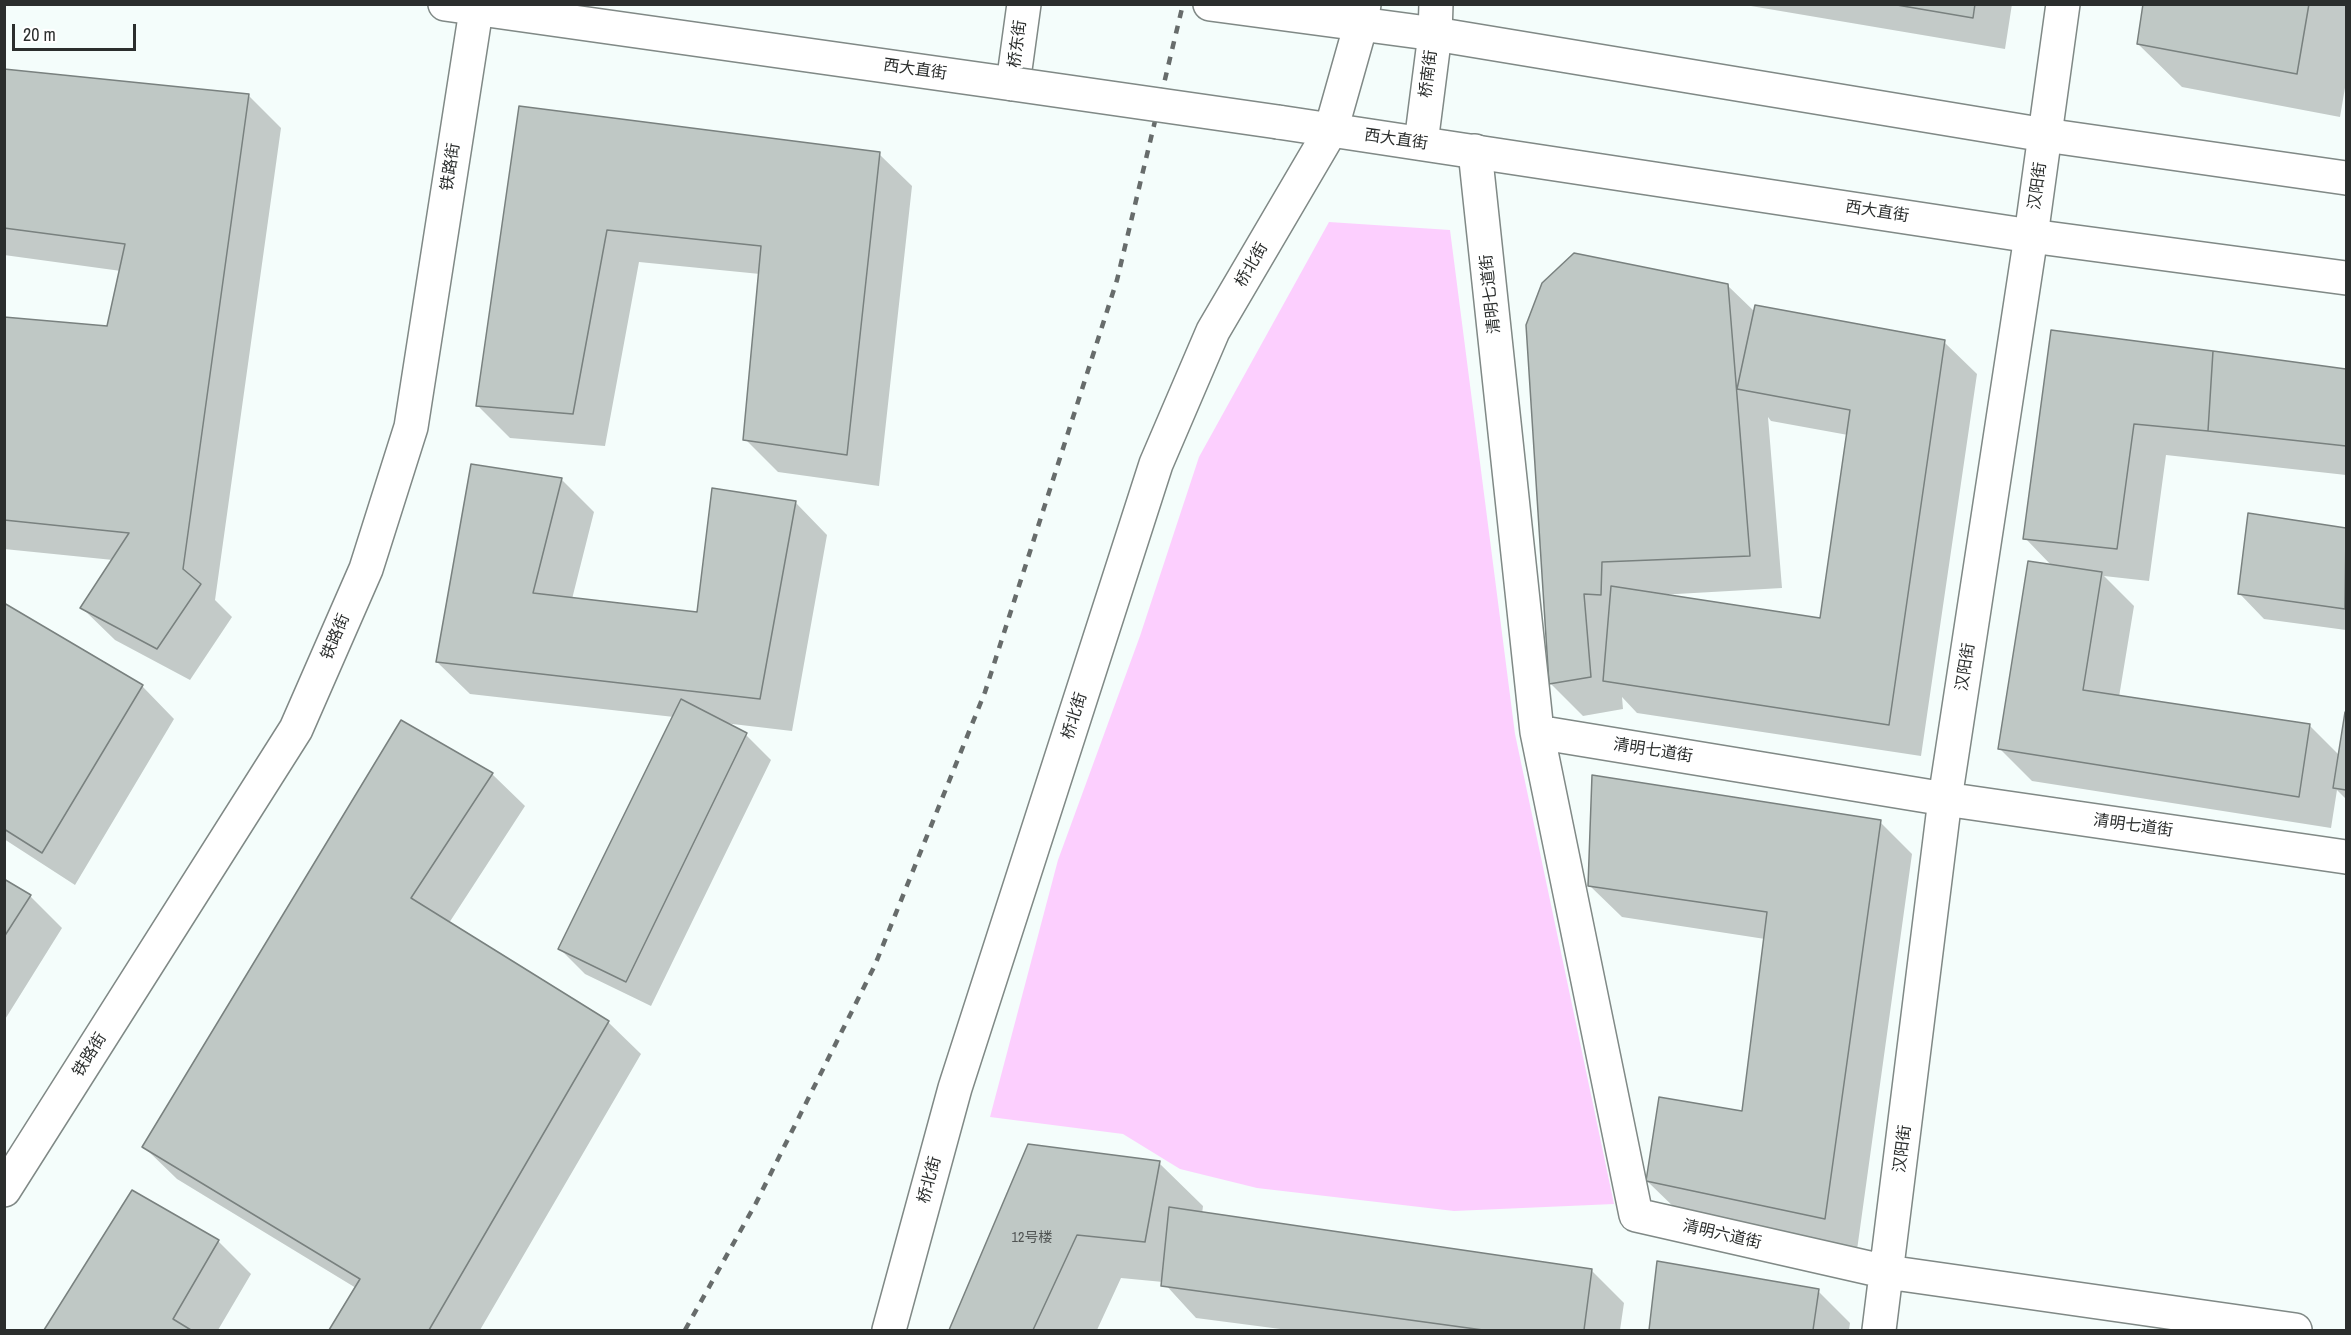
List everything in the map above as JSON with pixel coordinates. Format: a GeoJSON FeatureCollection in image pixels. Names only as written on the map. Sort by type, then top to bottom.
{"type":"FeatureCollection","features":[{"type":"Feature","properties":{"kind":"street","name":"桥东街"},"geometry":{"type":"LineString","coordinates":[[1013,84],[1024,4]]}},
{"type":"Feature","properties":{"kind":"street"},"geometry":{"type":"LineString","coordinates":[[1210,4],[1311,17],[1362,14],[1435,19],[2045,135],[2346,178]]}},
{"type":"Feature","properties":{"kind":"street","name":"汉阳街"},"geometry":{"type":"LineString","coordinates":[[1879,1330],[1945,799],[2031,236],[2063,4]]}},
{"type":"Feature","properties":{"kind":"street","name":"西大直街"},"geometry":{"type":"LineString","coordinates":[[466,6],[1278,122],[2031,236],[2346,278]]}},
{"type":"Feature","properties":{"kind":"street","name":"铁路街"},"geometry":{"type":"LineString","coordinates":[[4,1190],[296,729],[366,569],[411,427],[466,6]]}},
{"type":"Feature","properties":{"kind":"street"},"geometry":{"type":"LineString","coordinates":[[1331,130],[1362,14]]}},
{"type":"Feature","properties":{"kind":"street","name":"桥南街"},"geometry":{"type":"LineString","coordinates":[[1420,143],[1435,19]]}},
{"type":"Feature","properties":{"kind":"street","name":"桥北街"},"geometry":{"type":"LineString","coordinates":[[889,1330],[955,1088],[1156,464],[1214,331],[1331,130]]}},
{"type":"Feature","properties":{"kind":"street","name":"清明七道街"},"geometry":{"type":"LineString","coordinates":[[1475,151],[1537,732],[1945,799],[2346,857]]}},
{"type":"Feature","properties":{"kind":"street","name":"清明六道街"},"geometry":{"type":"LineString","coordinates":[[1537,732],[1636,1215],[1887,1272],[2295,1330]]}},
{"type":"Feature","properties":{"kind":"shaded area"},"geometry":{"type":"Polygon","coordinates":[[[1329,222],[1450,230],[1515,734],[1614,1204],[1454,1211],[1257,1188],[1180,1169],[1123,1134],[990,1117],[1058,860],[1140,636],[1199,457],[1329,222]]]}},
{"type":"Feature","properties":{"kind":"building"},"geometry":{"type":"Polygon","coordinates":[[[1891,4],[1975,4],[1973,18],[1891,4]]]}},
{"type":"Feature","properties":{"kind":"building"},"geometry":{"type":"Polygon","coordinates":[[[2143,4],[2309,4],[2297,74],[2137,44],[2143,4]]]}},
{"type":"Feature","properties":{"kind":"building"},"geometry":{"type":"Polygon","coordinates":[[[4,69],[249,94],[183,569],[201,584],[157,649],[80,608],[129,533],[4,520],[4,317],[107,326],[125,244],[4,228],[4,69]]]}},
{"type":"Feature","properties":{"kind":"building"},"geometry":{"type":"Polygon","coordinates":[[[519,106],[880,152],[847,455],[743,440],[761,246],[607,230],[573,414],[476,406],[519,106]]]}},
{"type":"Feature","properties":{"kind":"building"},"geometry":{"type":"Polygon","coordinates":[[[1574,253],[1728,284],[1750,556],[1602,562],[1601,595],[1584,594],[1591,677],[1549,684],[1526,325],[1542,283],[1574,253]]]}},
{"type":"Feature","properties":{"kind":"building"},"geometry":{"type":"Polygon","coordinates":[[[1755,305],[1945,340],[1889,725],[1603,681],[1611,586],[1820,618],[1850,410],[1737,389],[1755,305]]]}},
{"type":"Feature","properties":{"kind":"building"},"geometry":{"type":"Polygon","coordinates":[[[2051,330],[2213,351],[2208,431],[2134,424],[2117,549],[2023,539],[2051,330]]]}},
{"type":"Feature","properties":{"kind":"building"},"geometry":{"type":"Polygon","coordinates":[[[2213,351],[2346,369],[2346,446],[2208,431],[2213,351]]]}},
{"type":"Feature","properties":{"kind":"building"},"geometry":{"type":"Polygon","coordinates":[[[471,464],[562,478],[533,593],[697,612],[712,488],[796,501],[760,699],[436,662],[471,464]]]}},
{"type":"Feature","properties":{"kind":"building"},"geometry":{"type":"Polygon","coordinates":[[[2248,513],[2346,528],[2345,609],[2238,594],[2248,513]]]}},
{"type":"Feature","properties":{"kind":"building"},"geometry":{"type":"Polygon","coordinates":[[[2028,561],[2102,572],[2083,690],[2310,724],[2299,797],[1998,749],[2028,561]]]}},
{"type":"Feature","properties":{"kind":"building"},"geometry":{"type":"Polygon","coordinates":[[[4,603],[143,685],[42,853],[4,829],[4,603]]]}},
{"type":"Feature","properties":{"kind":"building"},"geometry":{"type":"Polygon","coordinates":[[[681,699],[747,733],[626,982],[558,949],[681,699]]]}},
{"type":"Feature","properties":{"kind":"building"},"geometry":{"type":"Polygon","coordinates":[[[2346,712],[2346,790],[2333,788],[2346,712]]]}},
{"type":"Feature","properties":{"kind":"building"},"geometry":{"type":"Polygon","coordinates":[[[401,720],[493,773],[411,898],[609,1021],[429,1330],[329,1330],[360,1279],[142,1147],[401,720]]]}},
{"type":"Feature","properties":{"kind":"building"},"geometry":{"type":"Polygon","coordinates":[[[1592,775],[1881,820],[1825,1219],[1646,1181],[1659,1097],[1742,1111],[1767,912],[1588,886],[1592,775]]]}},
{"type":"Feature","properties":{"kind":"building"},"geometry":{"type":"Polygon","coordinates":[[[4,879],[31,895],[4,937],[4,879]]]}},
{"type":"Feature","properties":{"kind":"building"},"geometry":{"type":"Polygon","coordinates":[[[1028,1144],[1160,1161],[1145,1242],[1077,1235],[1033,1330],[949,1330],[1028,1144]]]}},
{"type":"Feature","properties":{"kind":"building"},"geometry":{"type":"Polygon","coordinates":[[[132,1190],[219,1240],[173,1319],[191,1330],[44,1330],[132,1190]]]}},
{"type":"Feature","properties":{"kind":"building"},"geometry":{"type":"Polygon","coordinates":[[[1169,1207],[1592,1269],[1584,1330],[1483,1330],[1161,1286],[1169,1207]]]}},
{"type":"Feature","properties":{"kind":"building"},"geometry":{"type":"Polygon","coordinates":[[[1657,1261],[1819,1289],[1813,1330],[1649,1330],[1657,1261]]]}},
{"type":"Feature","properties":{"kind":"railway"},"geometry":{"type":"LineString","coordinates":[[685,1330],[756,1203],[875,965],[985,692],[1117,280],[1183,4]]}}]}
